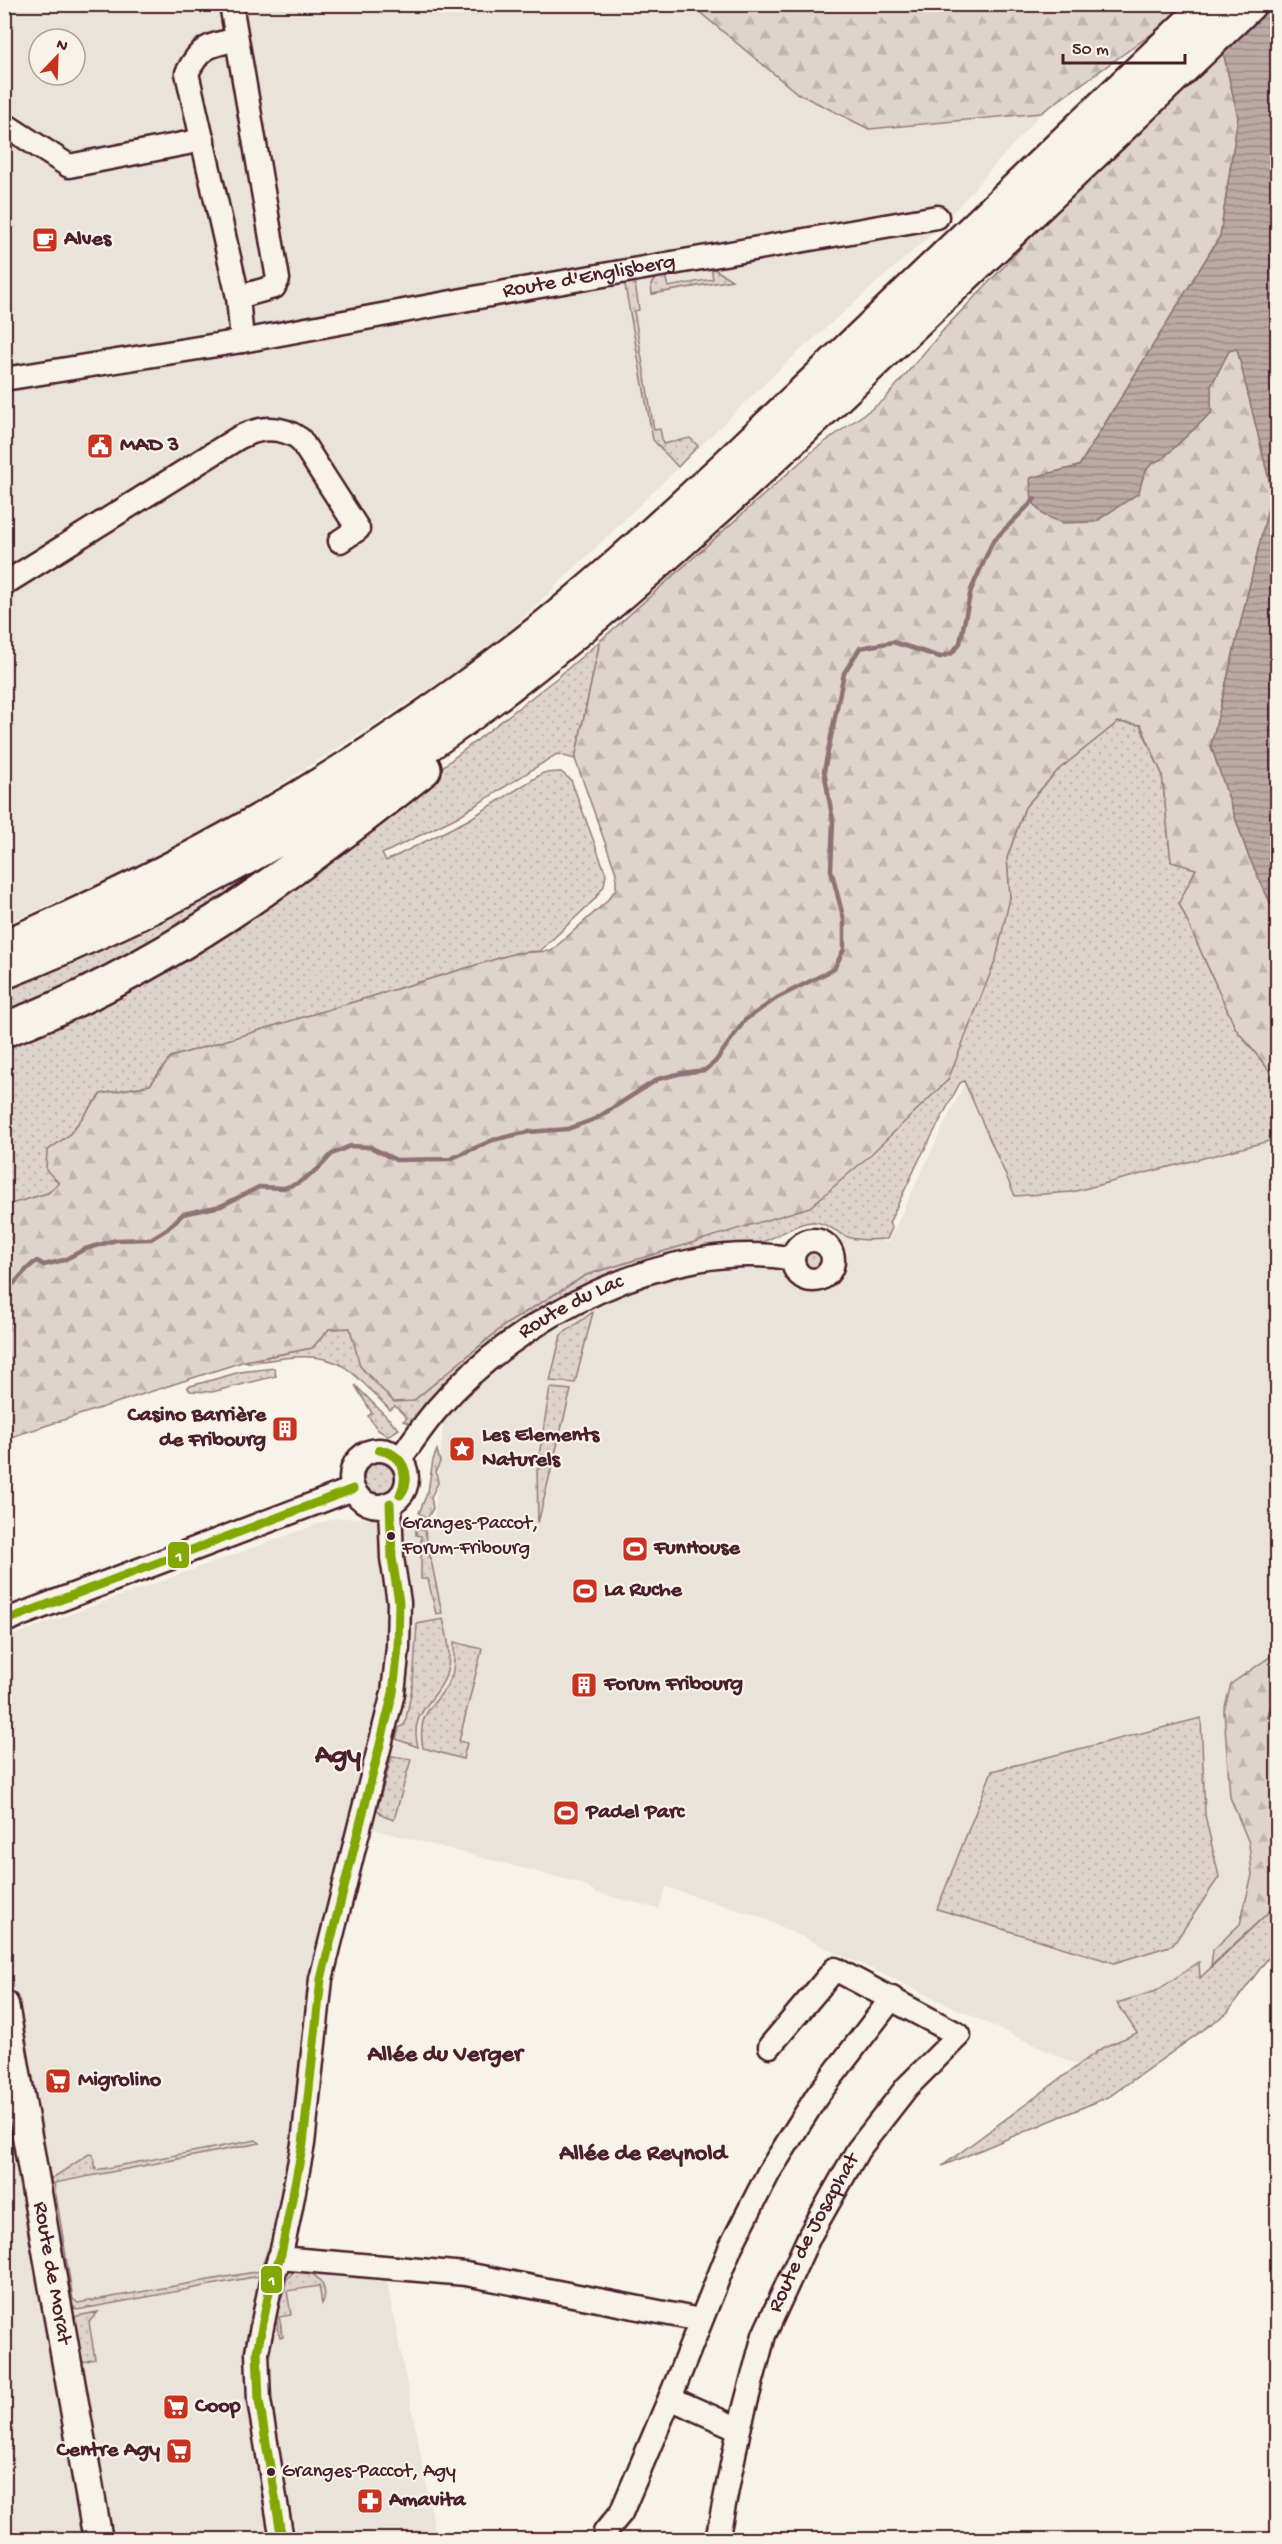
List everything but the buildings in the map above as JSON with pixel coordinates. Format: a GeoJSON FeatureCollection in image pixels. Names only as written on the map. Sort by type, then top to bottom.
{"type":"FeatureCollection","features":[{"type":"Feature","properties":{"kind":"highway"},"geometry":{"type":"LineString","coordinates":[[8,1029],[97,988],[157,957],[222,918],[282,877],[477,728],[619,595],[751,478],[1158,73],[1210,4]]}},
{"type":"Feature","properties":{"kind":"highway"},"geometry":{"type":"LineString","coordinates":[[4,947],[141,885],[259,822],[388,742],[512,653],[660,528],[1158,73],[1249,4]]}},
{"type":"Feature","properties":{"kind":"highway"},"geometry":{"type":"LineString","coordinates":[[4,972],[95,933],[175,894],[252,854],[327,809],[473,711],[619,595]]}},
{"type":"Feature","properties":{"kind":"main road","name":"Route de Morat"},"geometry":{"type":"LineString","coordinates":[[4,2005],[98,2540]]}},
{"type":"Feature","properties":{"kind":"main road","name":"Route de Morat"},"geometry":{"type":"LineString","coordinates":[[4,2104],[81,2540]]}},
{"type":"Feature","properties":{"kind":"street"},"geometry":{"type":"LineString","coordinates":[[231,4],[278,279],[274,287],[238,297]]}},
{"type":"Feature","properties":{"kind":"street"},"geometry":{"type":"LineString","coordinates":[[236,40],[214,44],[196,54],[187,73],[238,297],[242,341]]}},
{"type":"Feature","properties":{"kind":"street"},"geometry":{"type":"LineString","coordinates":[[4,124],[69,166],[203,140]]}},
{"type":"Feature","properties":{"kind":"street","name":"Route d'Englisberg"},"geometry":{"type":"LineString","coordinates":[[4,379],[242,341],[506,292],[937,217]]}},
{"type":"Feature","properties":{"kind":"street"},"geometry":{"type":"LineString","coordinates":[[4,584],[238,438],[261,429],[286,430],[300,439],[358,529],[340,541]]}},
{"type":"Feature","properties":{"kind":"street","name":"Route du Lac"},"geometry":{"type":"LineString","coordinates":[[400,1459],[438,1407],[466,1379],[507,1346],[607,1286],[699,1258],[766,1254],[793,1259]]}},
{"type":"Feature","properties":{"kind":"street"},"geometry":{"type":"LineString","coordinates":[[382,1450],[400,1459],[406,1480],[398,1498],[383,1505],[367,1503],[359,1498],[353,1489],[351,1473],[357,1460],[364,1454],[382,1450]]}},
{"type":"Feature","properties":{"kind":"street"},"geometry":{"type":"LineString","coordinates":[[4,1621],[353,1489]]}},
{"type":"Feature","properties":{"kind":"street"},"geometry":{"type":"LineString","coordinates":[[282,2540],[259,2400],[256,2352],[303,2144],[321,1979],[393,1693],[398,1647],[399,1602],[392,1558],[390,1503]]}},
{"type":"Feature","properties":{"kind":"street","name":"Route de Josaphat"},"geometry":{"type":"LineString","coordinates":[[717,2540],[739,2429],[764,2335],[810,2235],[858,2150],[907,2087],[959,2035],[835,1969],[771,2046]]}},
{"type":"Feature","properties":{"kind":"street"},"geometry":{"type":"LineString","coordinates":[[605,2532],[621,2513],[731,2246],[769,2172],[817,2096],[892,1998]]}},
{"type":"Feature","properties":{"kind":"street"},"geometry":{"type":"LineString","coordinates":[[279,2258],[466,2274],[700,2320]]}},
{"type":"Feature","properties":{"kind":"street"},"geometry":{"type":"LineString","coordinates":[[670,2398],[739,2429]]}},
{"type":"Feature","properties":{"kind":"shaded area"},"geometry":{"type":"Polygon","coordinates":[[[5,5],[691,5],[797,93],[869,129],[1041,113],[939,228],[785,364],[490,650],[183,847],[5,924],[5,5]]]}},
{"type":"Feature","properties":{"kind":"shaded area"},"geometry":{"type":"Polygon","coordinates":[[[1201,5],[1277,5],[1277,917],[1248,855],[1211,746],[1272,492],[1237,349],[1229,351],[1211,386],[1211,413],[1162,459],[1151,464],[1143,476],[1139,493],[1095,522],[1063,523],[1043,515],[1032,501],[1030,478],[1079,466],[1220,236],[1238,117],[1222,47],[1201,5]]]}},
{"type":"Feature","properties":{"kind":"shaded area"},"geometry":{"type":"Polygon","coordinates":[[[965,1081],[1277,1134],[1277,1896],[1260,1936],[1096,2074],[760,1917],[666,1887],[659,1909],[597,1893],[583,1884],[361,1826],[281,2253],[384,2266],[437,2539],[5,2539],[4,1634],[8,1637],[334,1518],[434,1518],[444,1416],[508,1349],[612,1288],[703,1262],[818,1231],[888,1242],[965,1081]]]}},
{"type":"Feature","properties":{"kind":"green space"},"geometry":{"type":"Polygon","coordinates":[[[691,5],[1192,5],[1041,113],[869,129],[797,93],[691,5]]]}},
{"type":"Feature","properties":{"kind":"green space"},"geometry":{"type":"Polygon","coordinates":[[[1222,47],[1238,117],[1220,236],[1079,466],[1030,478],[1138,493],[1143,476],[1151,464],[1162,459],[1211,413],[1211,386],[1229,351],[1237,348],[1272,492],[1211,746],[1248,855],[1277,917],[1277,1080],[1236,1029],[1179,903],[1196,869],[1171,862],[1162,774],[1141,725],[1118,722],[1058,770],[1025,807],[1007,858],[1010,898],[996,959],[948,1080],[867,1158],[810,1207],[586,1275],[506,1324],[413,1401],[394,1402],[360,1366],[350,1328],[329,1329],[312,1348],[245,1361],[5,1439],[4,1206],[48,1193],[59,1183],[46,1170],[47,1151],[69,1135],[101,1094],[150,1085],[171,1057],[516,953],[551,951],[606,902],[616,889],[616,873],[575,759],[600,641],[815,449],[884,400],[946,327],[1064,199],[1222,47]]]}},
{"type":"Feature","properties":{"kind":"green space"},"geometry":{"type":"Polygon","coordinates":[[[711,267],[732,280],[652,294],[651,285],[656,277],[665,275],[668,287],[713,279],[711,267]]]}},
{"type":"Feature","properties":{"kind":"green space"},"geometry":{"type":"Polygon","coordinates":[[[630,279],[635,283],[639,310],[634,311],[654,430],[660,429],[663,444],[690,438],[698,446],[678,467],[653,440],[624,280],[630,279]]]}},
{"type":"Feature","properties":{"kind":"green space"},"geometry":{"type":"Polygon","coordinates":[[[600,641],[575,759],[557,754],[457,817],[382,854],[386,861],[468,820],[543,773],[561,772],[571,780],[606,874],[604,886],[594,900],[540,951],[516,953],[171,1057],[150,1085],[101,1094],[69,1135],[47,1151],[59,1182],[48,1193],[5,1206],[4,1143],[11,1133],[8,1116],[4,1115],[5,985],[248,874],[369,824],[558,677],[600,641]]]}},
{"type":"Feature","properties":{"kind":"green space"},"geometry":{"type":"Polygon","coordinates":[[[1118,722],[1140,725],[1162,774],[1171,861],[1196,869],[1179,903],[1236,1029],[1277,1080],[1277,1139],[1072,1192],[1015,1196],[964,1081],[960,1083],[919,1160],[889,1223],[892,1228],[887,1239],[856,1239],[824,1224],[814,1222],[792,1228],[759,1243],[744,1246],[696,1248],[630,1266],[568,1294],[509,1331],[456,1374],[411,1424],[403,1421],[407,1418],[395,1406],[390,1410],[358,1378],[335,1362],[311,1357],[250,1363],[245,1361],[312,1348],[329,1329],[350,1328],[413,1401],[506,1324],[586,1275],[695,1241],[1010,898],[1007,858],[1025,807],[1058,770],[1118,722]]]}},
{"type":"Feature","properties":{"kind":"green space"},"geometry":{"type":"Polygon","coordinates":[[[814,1248],[823,1252],[827,1261],[823,1270],[814,1274],[805,1270],[801,1261],[805,1252],[814,1248]]]}},
{"type":"Feature","properties":{"kind":"green space"},"geometry":{"type":"Polygon","coordinates":[[[593,1312],[575,1383],[550,1381],[561,1335],[593,1312]]]}},
{"type":"Feature","properties":{"kind":"green space"},"geometry":{"type":"Polygon","coordinates":[[[274,1368],[276,1376],[212,1392],[190,1391],[187,1387],[240,1372],[274,1368]]]}},
{"type":"Feature","properties":{"kind":"green space"},"geometry":{"type":"Polygon","coordinates":[[[355,1385],[399,1429],[388,1436],[378,1430],[368,1416],[372,1413],[355,1385]]]}},
{"type":"Feature","properties":{"kind":"green space"},"geometry":{"type":"Polygon","coordinates":[[[550,1388],[571,1390],[555,1454],[539,1456],[550,1388]]]}},
{"type":"Feature","properties":{"kind":"green space"},"geometry":{"type":"Polygon","coordinates":[[[437,1450],[440,1462],[436,1471],[438,1483],[431,1497],[433,1508],[427,1519],[419,1513],[428,1491],[437,1450]]]}},
{"type":"Feature","properties":{"kind":"green space"},"geometry":{"type":"Polygon","coordinates":[[[379,1463],[389,1468],[394,1478],[389,1488],[379,1493],[369,1488],[364,1478],[369,1468],[379,1463]]]}},
{"type":"Feature","properties":{"kind":"green space"},"geometry":{"type":"Polygon","coordinates":[[[552,1466],[538,1523],[537,1469],[552,1466]]]}},
{"type":"Feature","properties":{"kind":"green space"},"geometry":{"type":"Polygon","coordinates":[[[416,1528],[425,1531],[442,1613],[436,1614],[428,1579],[421,1579],[421,1536],[416,1535],[416,1528]]]}},
{"type":"Feature","properties":{"kind":"green space"},"geometry":{"type":"Polygon","coordinates":[[[443,1619],[449,1647],[448,1668],[442,1685],[420,1716],[416,1735],[418,1747],[396,1739],[399,1728],[405,1724],[413,1683],[417,1624],[443,1619]]]}},
{"type":"Feature","properties":{"kind":"green space"},"geometry":{"type":"Polygon","coordinates":[[[454,1642],[482,1649],[459,1741],[467,1743],[463,1759],[423,1748],[421,1734],[430,1707],[442,1694],[452,1675],[454,1642]]]}},
{"type":"Feature","properties":{"kind":"green space"},"geometry":{"type":"Polygon","coordinates":[[[1277,1652],[1277,1904],[1211,1966],[1213,1950],[1240,1924],[1252,1875],[1249,1843],[1230,1797],[1224,1711],[1231,1684],[1277,1652]]]}},
{"type":"Feature","properties":{"kind":"green space"},"geometry":{"type":"Polygon","coordinates":[[[1201,1718],[1205,1815],[1219,1877],[1173,1945],[1114,1963],[937,1909],[992,1771],[1201,1718]]]}},
{"type":"Feature","properties":{"kind":"green space"},"geometry":{"type":"Polygon","coordinates":[[[392,1756],[411,1759],[394,1820],[383,1816],[377,1809],[392,1756]]]}},
{"type":"Feature","properties":{"kind":"green space"},"geometry":{"type":"Polygon","coordinates":[[[1277,1904],[1277,1946],[1227,2013],[1110,2096],[942,2166],[1102,2048],[1137,2033],[1117,2003],[1156,1991],[1199,1962],[1200,1978],[1277,1904]]]}},
{"type":"Feature","properties":{"kind":"green space"},"geometry":{"type":"Polygon","coordinates":[[[256,2140],[260,2143],[54,2183],[73,2299],[78,2303],[260,2271],[276,2229],[285,2176],[289,2177],[285,2208],[264,2271],[259,2276],[77,2310],[69,2305],[48,2181],[89,2154],[93,2155],[96,2170],[256,2140]]]}},
{"type":"Feature","properties":{"kind":"green space"},"geometry":{"type":"Polygon","coordinates":[[[303,2271],[314,2275],[322,2283],[325,2293],[322,2304],[319,2286],[287,2291],[291,2315],[279,2317],[283,2337],[280,2338],[276,2318],[287,2279],[293,2272],[303,2271]]]}},
{"type":"Feature","properties":{"kind":"green space"},"geometry":{"type":"Polygon","coordinates":[[[98,2312],[89,2322],[95,2359],[83,2362],[79,2360],[74,2319],[77,2316],[98,2312]]]}},
{"type":"Feature","properties":{"kind":"waterway"},"geometry":{"type":"LineString","coordinates":[[4,1292],[37,1261],[44,1265],[64,1260],[85,1249],[116,1240],[151,1239],[167,1229],[183,1214],[221,1206],[259,1187],[284,1188],[298,1183],[318,1169],[332,1154],[350,1146],[370,1147],[396,1160],[450,1159],[493,1140],[528,1132],[568,1129],[597,1118],[658,1079],[705,1070],[715,1062],[745,1020],[777,998],[834,969],[844,949],[844,920],[831,870],[833,821],[824,771],[844,673],[860,648],[893,642],[940,657],[952,653],[960,643],[971,590],[993,541],[1035,499]]}},
{"type":"Feature","properties":{"kind":"waterway"},"geometry":{"type":"LineString","coordinates":[[1269,1717],[1273,1704],[1278,1700]]}},
{"type":"Feature","properties":{"kind":"transit line","name":"1"},"geometry":{"type":"LineString","coordinates":[[379,1450],[393,1456],[402,1466],[404,1480],[400,1495]]}},
{"type":"Feature","properties":{"kind":"transit line","name":"1"},"geometry":{"type":"LineString","coordinates":[[379,1450],[394,1455],[403,1466],[406,1481],[400,1495]]}},
{"type":"Feature","properties":{"kind":"transit line","name":"1"},"geometry":{"type":"LineString","coordinates":[[4,1621],[353,1489]]}},
{"type":"Feature","properties":{"kind":"transit line","name":"1"},"geometry":{"type":"LineString","coordinates":[[282,2540],[259,2400],[257,2352],[271,2282],[281,2254],[303,2144],[321,1979],[393,1693],[398,1647],[399,1602],[392,1558],[390,1503]]}},
{"type":"Feature","properties":{"kind":"place","name":"Alves"},"geometry":{"type":"Point","coordinates":[45,240]}},
{"type":"Feature","properties":{"kind":"place","name":"MAD 3"},"geometry":{"type":"Point","coordinates":[100,446]}},
{"type":"Feature","properties":{"kind":"place","name":"Casino Barrière de Fribourg"},"geometry":{"type":"Point","coordinates":[285,1429]}},
{"type":"Feature","properties":{"kind":"place","name":"Les Elements Naturels"},"geometry":{"type":"Point","coordinates":[462,1449]}},
{"type":"Feature","properties":{"kind":"place","name":"Granges-Paccot, Forum-Fribourg"},"geometry":{"type":"Point","coordinates":[391,1536]}},
{"type":"Feature","properties":{"kind":"place","name":"FunHouse"},"geometry":{"type":"Point","coordinates":[635,1549]}},
{"type":"Feature","properties":{"kind":"place","name":"La Ruche"},"geometry":{"type":"Point","coordinates":[585,1591]}},
{"type":"Feature","properties":{"kind":"place","name":"Forum Fribourg"},"geometry":{"type":"Point","coordinates":[584,1685]}},
{"type":"Feature","properties":{"kind":"place","name":"Padel Parc"},"geometry":{"type":"Point","coordinates":[566,1813]}},
{"type":"Feature","properties":{"kind":"place","name":"Migrolino"},"geometry":{"type":"Point","coordinates":[58,2081]}},
{"type":"Feature","properties":{"kind":"place","name":"Coop"},"geometry":{"type":"Point","coordinates":[176,2407]}},
{"type":"Feature","properties":{"kind":"place","name":"Centre Agy"},"geometry":{"type":"Point","coordinates":[179,2451]}},
{"type":"Feature","properties":{"kind":"place","name":"Granges-Paccot, Agy"},"geometry":{"type":"Point","coordinates":[271,2472]}},
{"type":"Feature","properties":{"kind":"place","name":"Amavita"},"geometry":{"type":"Point","coordinates":[370,2501]}},
{"type":"Feature","properties":{"kind":"district","name":"Agy"},"geometry":{"type":"Point","coordinates":[338,1756]}},
{"type":"Feature","properties":{"kind":"district","name":"Allée du Verger"},"geometry":{"type":"Point","coordinates":[445,2055]}},
{"type":"Feature","properties":{"kind":"district","name":"Allée de Reynold"},"geometry":{"type":"Point","coordinates":[643,2154]}}]}
